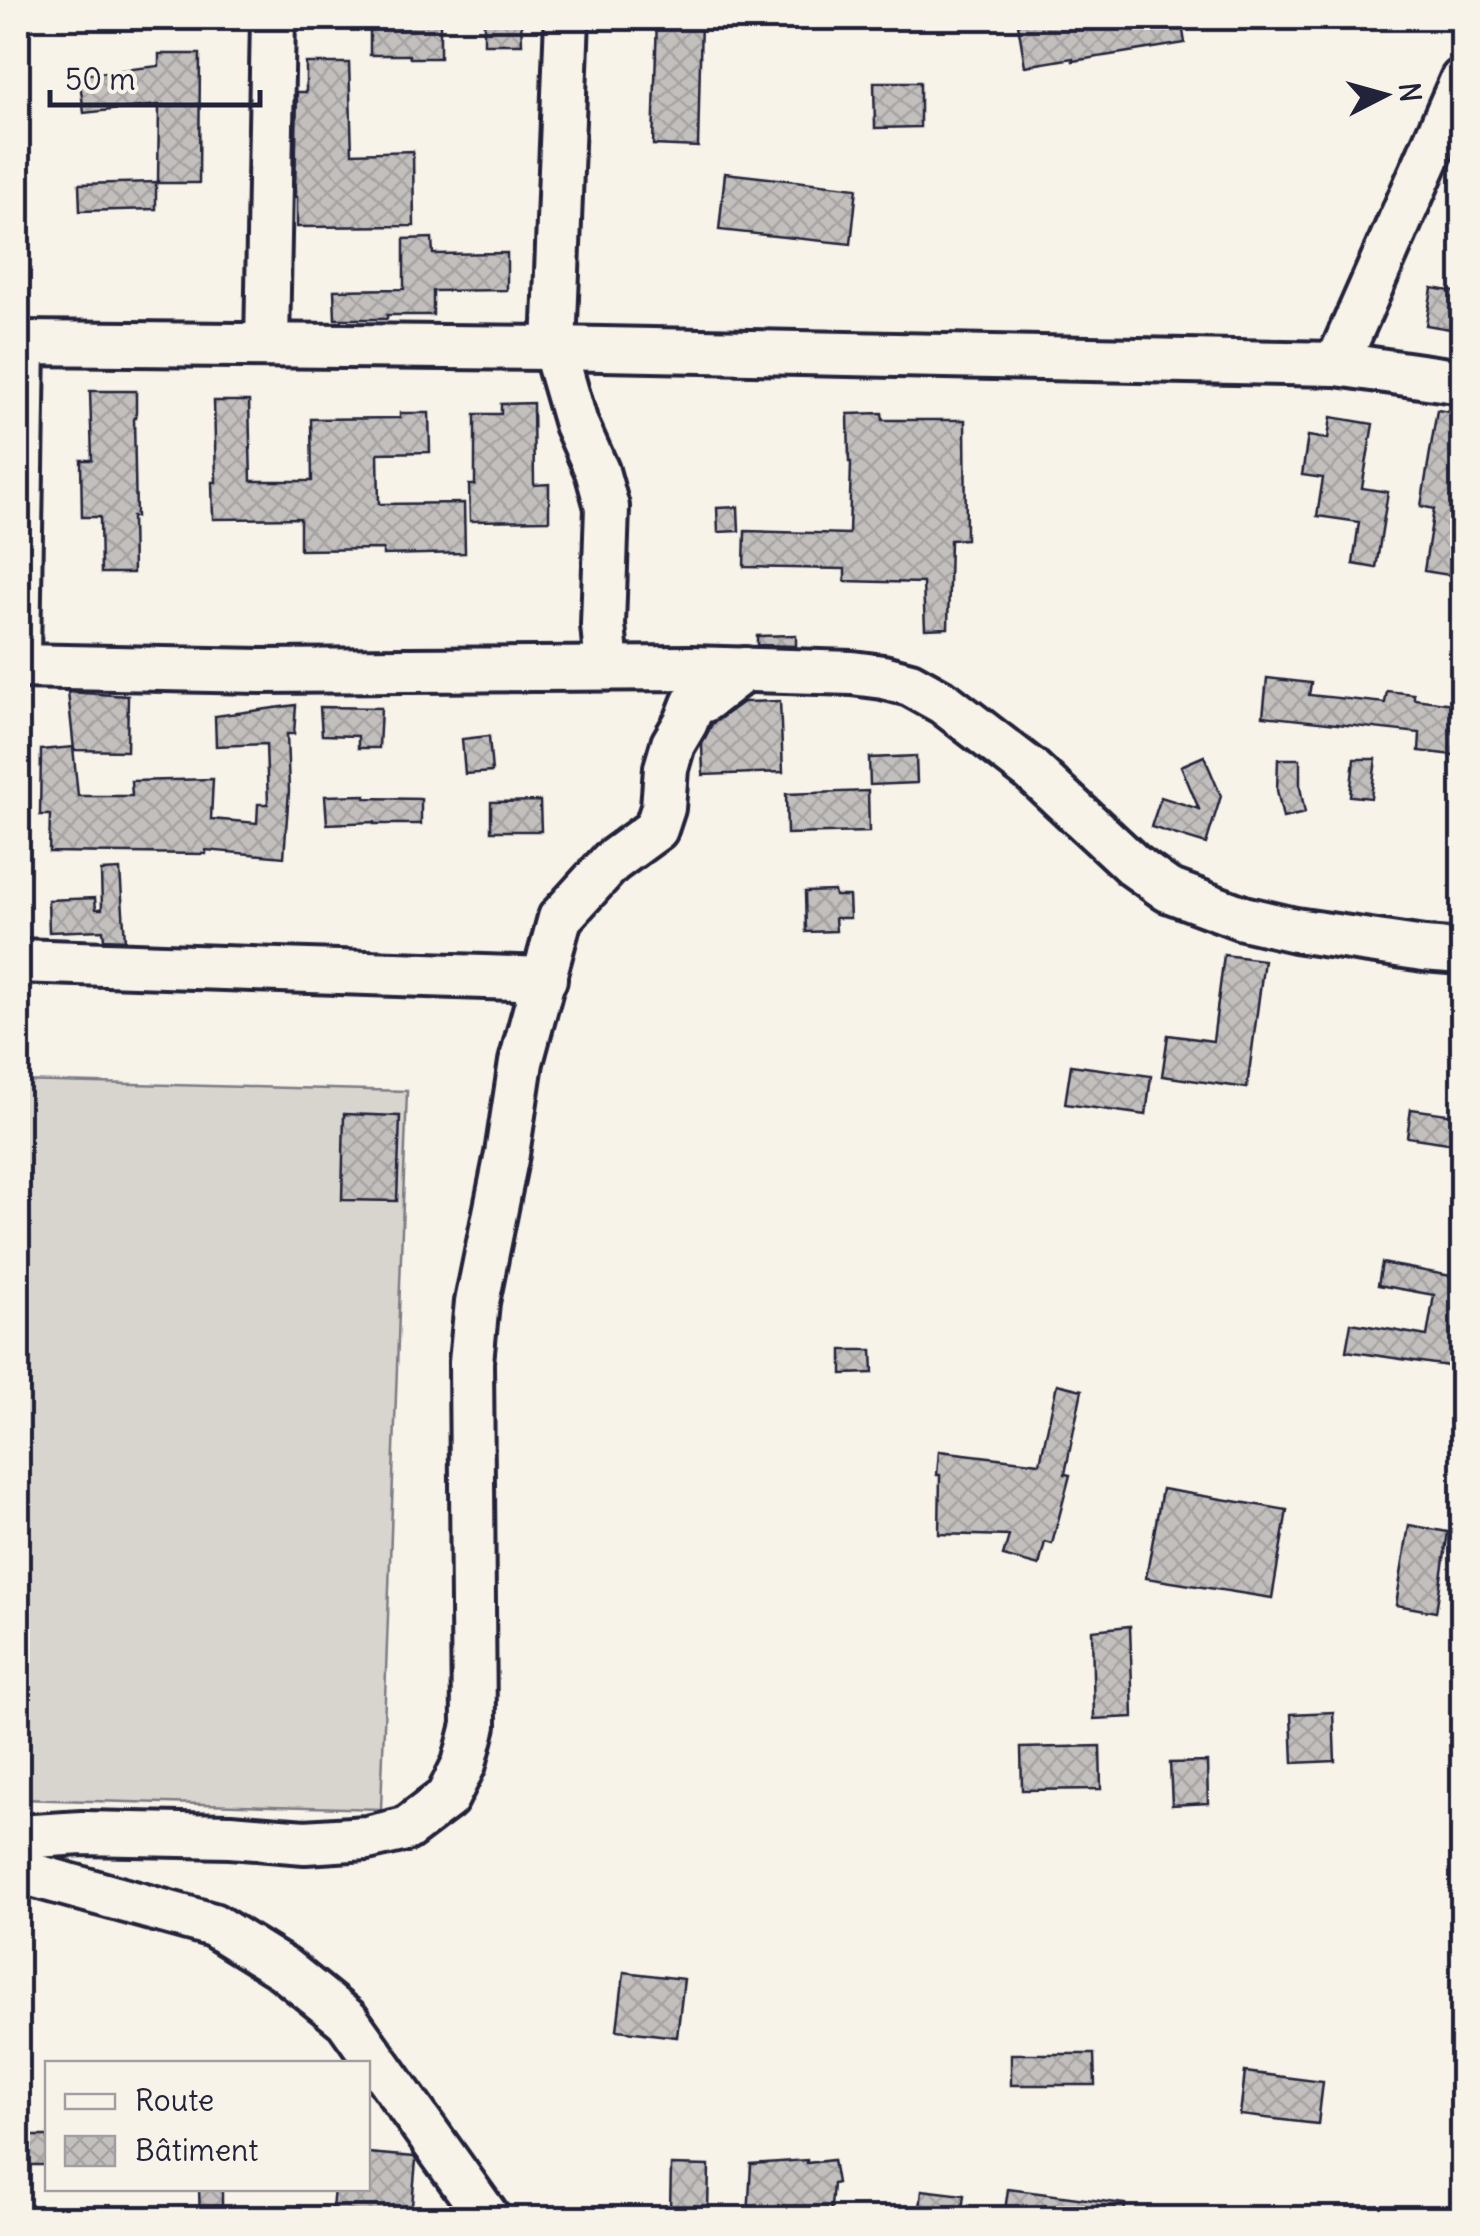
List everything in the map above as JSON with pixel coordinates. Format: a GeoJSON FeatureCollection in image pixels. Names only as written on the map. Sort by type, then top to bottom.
{"type":"FeatureCollection","features":[{"type":"Feature","properties":{"kind":"street"},"geometry":{"type":"LineString","coordinates":[[267,345],[272,18]]}},
{"type":"Feature","properties":{"kind":"street"},"geometry":{"type":"LineString","coordinates":[[567,18],[554,348],[576,424],[597,471],[607,507],[607,668]]}},
{"type":"Feature","properties":{"kind":"street"},"geometry":{"type":"LineString","coordinates":[[1337,364],[1462,80]]}},
{"type":"Feature","properties":{"kind":"street"},"geometry":{"type":"LineString","coordinates":[[18,657],[20,343],[554,348],[1337,364],[1462,382]]}},
{"type":"Feature","properties":{"kind":"street"},"geometry":{"type":"LineString","coordinates":[[18,666],[260,672],[744,669],[852,672],[883,677],[910,684],[944,703],[1031,770],[1168,890],[1243,918],[1295,930],[1462,952]]}},
{"type":"Feature","properties":{"kind":"street"},"geometry":{"type":"LineString","coordinates":[[18,1837],[82,1833],[305,1842],[367,1838],[406,1829],[447,1798],[464,1764],[474,1726],[471,1362],[477,1302],[521,1062],[553,937],[560,918],[611,862],[656,829],[673,744],[693,704],[705,700],[744,669]]}},
{"type":"Feature","properties":{"kind":"street"},"geometry":{"type":"LineString","coordinates":[[18,961],[545,979]]}},
{"type":"Feature","properties":{"kind":"street"},"geometry":{"type":"LineString","coordinates":[[18,1870],[214,1925],[284,1969],[347,2020],[488,2218]]}},
{"type":"Feature","properties":{"kind":"shaded area"},"geometry":{"type":"Polygon","coordinates":[[[18,1081],[407,1091],[381,1809],[18,1799],[18,1081]]]}},
{"type":"Feature","properties":{"kind":"building"},"geometry":{"type":"Polygon","coordinates":[[[412,18],[440,18],[440,58],[370,55],[370,26],[412,25],[412,18]]]}},
{"type":"Feature","properties":{"kind":"building"},"geometry":{"type":"Polygon","coordinates":[[[484,18],[521,18],[522,44],[484,44],[484,18]]]}},
{"type":"Feature","properties":{"kind":"building"},"geometry":{"type":"Polygon","coordinates":[[[657,18],[701,18],[698,147],[653,145],[657,18]]]}},
{"type":"Feature","properties":{"kind":"building"},"geometry":{"type":"Polygon","coordinates":[[[1017,18],[1181,18],[1185,43],[1025,66],[1017,18]]]}},
{"type":"Feature","properties":{"kind":"building"},"geometry":{"type":"Polygon","coordinates":[[[159,54],[200,54],[199,183],[158,183],[159,105],[84,113],[79,75],[159,66],[159,54]]]}},
{"type":"Feature","properties":{"kind":"building"},"geometry":{"type":"Polygon","coordinates":[[[306,63],[349,63],[352,153],[413,151],[414,226],[297,227],[297,92],[306,92],[306,63]]]}},
{"type":"Feature","properties":{"kind":"building"},"geometry":{"type":"Polygon","coordinates":[[[874,82],[920,82],[920,127],[875,128],[874,82]]]}},
{"type":"Feature","properties":{"kind":"building"},"geometry":{"type":"Polygon","coordinates":[[[725,173],[857,188],[851,244],[719,230],[725,173]]]}},
{"type":"Feature","properties":{"kind":"building"},"geometry":{"type":"Polygon","coordinates":[[[156,182],[156,209],[80,211],[79,184],[156,182]]]}},
{"type":"Feature","properties":{"kind":"building"},"geometry":{"type":"Polygon","coordinates":[[[432,238],[433,254],[507,253],[507,290],[433,291],[433,315],[335,319],[334,290],[404,289],[404,239],[432,238]]]}},
{"type":"Feature","properties":{"kind":"building"},"geometry":{"type":"Polygon","coordinates":[[[1432,288],[1462,293],[1462,331],[1426,325],[1432,288]]]}},
{"type":"Feature","properties":{"kind":"building"},"geometry":{"type":"Polygon","coordinates":[[[90,391],[136,391],[133,573],[101,573],[100,517],[82,517],[81,460],[92,460],[90,391]]]}},
{"type":"Feature","properties":{"kind":"building"},"geometry":{"type":"Polygon","coordinates":[[[214,401],[249,401],[251,481],[312,481],[311,419],[400,418],[400,413],[429,413],[430,452],[378,453],[379,504],[464,503],[465,553],[383,555],[383,549],[300,550],[300,518],[213,519],[214,401]]]}},
{"type":"Feature","properties":{"kind":"building"},"geometry":{"type":"Polygon","coordinates":[[[533,403],[534,485],[549,484],[549,520],[470,521],[469,485],[475,485],[475,414],[501,414],[501,404],[533,403]]]}},
{"type":"Feature","properties":{"kind":"building"},"geometry":{"type":"Polygon","coordinates":[[[1437,410],[1462,414],[1462,577],[1424,571],[1434,509],[1421,506],[1437,410]]]}},
{"type":"Feature","properties":{"kind":"building"},"geometry":{"type":"Polygon","coordinates":[[[882,413],[883,420],[965,420],[966,539],[950,540],[948,628],[925,629],[923,583],[845,581],[845,569],[744,567],[745,531],[849,534],[848,414],[882,413]]]}},
{"type":"Feature","properties":{"kind":"building"},"geometry":{"type":"Polygon","coordinates":[[[1331,417],[1373,424],[1362,488],[1388,492],[1376,568],[1353,564],[1359,522],[1317,516],[1323,478],[1302,475],[1308,436],[1328,439],[1331,417]]]}},
{"type":"Feature","properties":{"kind":"building"},"geometry":{"type":"Polygon","coordinates":[[[738,507],[739,531],[718,532],[717,508],[738,507]]]}},
{"type":"Feature","properties":{"kind":"building"},"geometry":{"type":"Polygon","coordinates":[[[796,635],[796,646],[757,645],[757,636],[796,635]]]}},
{"type":"Feature","properties":{"kind":"building"},"geometry":{"type":"Polygon","coordinates":[[[1267,678],[1311,683],[1309,695],[1385,703],[1387,691],[1462,705],[1462,756],[1419,751],[1420,733],[1263,716],[1267,678]]]}},
{"type":"Feature","properties":{"kind":"building"},"geometry":{"type":"Polygon","coordinates":[[[68,692],[128,696],[127,751],[74,750],[68,692]]]}},
{"type":"Feature","properties":{"kind":"building"},"geometry":{"type":"Polygon","coordinates":[[[780,701],[783,772],[703,775],[702,744],[712,724],[743,702],[780,701]]]}},
{"type":"Feature","properties":{"kind":"building"},"geometry":{"type":"Polygon","coordinates":[[[296,705],[294,734],[287,734],[289,791],[284,857],[206,850],[206,854],[49,852],[50,815],[40,815],[41,750],[73,747],[78,796],[132,796],[131,781],[213,779],[211,819],[257,823],[258,804],[268,804],[266,744],[216,746],[215,716],[296,705]]]}},
{"type":"Feature","properties":{"kind":"building"},"geometry":{"type":"Polygon","coordinates":[[[320,707],[381,708],[379,748],[358,748],[358,736],[322,735],[320,707]]]}},
{"type":"Feature","properties":{"kind":"building"},"geometry":{"type":"Polygon","coordinates":[[[489,736],[492,772],[465,774],[462,739],[489,736]]]}},
{"type":"Feature","properties":{"kind":"building"},"geometry":{"type":"Polygon","coordinates":[[[916,756],[917,783],[870,785],[869,758],[916,756]]]}},
{"type":"Feature","properties":{"kind":"building"},"geometry":{"type":"Polygon","coordinates":[[[1204,756],[1221,796],[1206,844],[1151,827],[1161,797],[1199,809],[1181,766],[1204,756]]]}},
{"type":"Feature","properties":{"kind":"building"},"geometry":{"type":"Polygon","coordinates":[[[1278,759],[1300,759],[1305,813],[1283,818],[1277,790],[1278,759]]]}},
{"type":"Feature","properties":{"kind":"building"},"geometry":{"type":"Polygon","coordinates":[[[1354,759],[1376,759],[1371,798],[1350,796],[1354,759]]]}},
{"type":"Feature","properties":{"kind":"building"},"geometry":{"type":"Polygon","coordinates":[[[868,791],[869,832],[787,834],[786,794],[868,791]]]}},
{"type":"Feature","properties":{"kind":"building"},"geometry":{"type":"Polygon","coordinates":[[[325,796],[421,799],[421,824],[327,824],[325,796]]]}},
{"type":"Feature","properties":{"kind":"building"},"geometry":{"type":"Polygon","coordinates":[[[540,801],[541,831],[491,831],[491,802],[540,801]]]}},
{"type":"Feature","properties":{"kind":"building"},"geometry":{"type":"Polygon","coordinates":[[[120,870],[125,940],[104,939],[103,930],[49,932],[48,900],[95,898],[96,909],[102,909],[101,871],[120,870]]]}},
{"type":"Feature","properties":{"kind":"building"},"geometry":{"type":"Polygon","coordinates":[[[834,891],[835,896],[849,896],[850,918],[835,918],[836,931],[806,932],[805,892],[834,891]]]}},
{"type":"Feature","properties":{"kind":"building"},"geometry":{"type":"Polygon","coordinates":[[[1224,955],[1264,960],[1247,1088],[1162,1076],[1168,1035],[1213,1041],[1224,955]]]}},
{"type":"Feature","properties":{"kind":"building"},"geometry":{"type":"Polygon","coordinates":[[[1071,1065],[1151,1076],[1146,1115],[1065,1104],[1071,1065]]]}},
{"type":"Feature","properties":{"kind":"building"},"geometry":{"type":"Polygon","coordinates":[[[1411,1109],[1462,1116],[1462,1145],[1407,1137],[1411,1109]]]}},
{"type":"Feature","properties":{"kind":"building"},"geometry":{"type":"Polygon","coordinates":[[[344,1114],[400,1116],[397,1201],[342,1200],[344,1114]]]}},
{"type":"Feature","properties":{"kind":"building"},"geometry":{"type":"Polygon","coordinates":[[[1382,1263],[1462,1278],[1462,1368],[1346,1351],[1351,1323],[1427,1336],[1434,1295],[1378,1285],[1382,1263]]]}},
{"type":"Feature","properties":{"kind":"building"},"geometry":{"type":"Polygon","coordinates":[[[842,1350],[872,1350],[873,1373],[842,1374],[842,1350]]]}},
{"type":"Feature","properties":{"kind":"building"},"geometry":{"type":"Polygon","coordinates":[[[1057,1384],[1082,1390],[1065,1474],[1070,1475],[1052,1544],[1045,1542],[1039,1566],[1003,1556],[1009,1536],[939,1534],[939,1451],[1040,1463],[1057,1384]]]}},
{"type":"Feature","properties":{"kind":"building"},"geometry":{"type":"Polygon","coordinates":[[[1162,1489],[1287,1510],[1272,1598],[1146,1578],[1162,1489]]]}},
{"type":"Feature","properties":{"kind":"building"},"geometry":{"type":"Polygon","coordinates":[[[1409,1525],[1448,1532],[1436,1612],[1396,1605],[1409,1525]]]}},
{"type":"Feature","properties":{"kind":"building"},"geometry":{"type":"Polygon","coordinates":[[[1130,1626],[1133,1717],[1094,1719],[1092,1630],[1130,1626]]]}},
{"type":"Feature","properties":{"kind":"building"},"geometry":{"type":"Polygon","coordinates":[[[1333,1712],[1335,1761],[1293,1763],[1291,1714],[1333,1712]]]}},
{"type":"Feature","properties":{"kind":"building"},"geometry":{"type":"Polygon","coordinates":[[[1100,1746],[1101,1789],[1022,1790],[1021,1748],[1100,1746]]]}},
{"type":"Feature","properties":{"kind":"building"},"geometry":{"type":"Polygon","coordinates":[[[1207,1762],[1208,1803],[1172,1805],[1170,1763],[1207,1762]]]}},
{"type":"Feature","properties":{"kind":"building"},"geometry":{"type":"Polygon","coordinates":[[[624,1972],[684,1979],[677,2037],[617,2030],[624,1972]]]}},
{"type":"Feature","properties":{"kind":"building"},"geometry":{"type":"Polygon","coordinates":[[[1011,2054],[1094,2054],[1095,2085],[1011,2085],[1011,2054]]]}},
{"type":"Feature","properties":{"kind":"building"},"geometry":{"type":"Polygon","coordinates":[[[1245,2072],[1323,2082],[1318,2124],[1240,2115],[1245,2072]]]}},
{"type":"Feature","properties":{"kind":"building"},"geometry":{"type":"Polygon","coordinates":[[[18,2136],[45,2136],[45,2165],[18,2165],[18,2136]]]}},
{"type":"Feature","properties":{"kind":"building"},"geometry":{"type":"Polygon","coordinates":[[[370,2153],[416,2160],[411,2217],[332,2210],[334,2191],[370,2191],[370,2153]]]}},
{"type":"Feature","properties":{"kind":"building"},"geometry":{"type":"Polygon","coordinates":[[[833,2160],[837,2183],[833,2184],[830,2218],[748,2218],[751,2164],[833,2160]]]}},
{"type":"Feature","properties":{"kind":"building"},"geometry":{"type":"Polygon","coordinates":[[[671,2165],[709,2166],[708,2211],[670,2210],[671,2165]]]}},
{"type":"Feature","properties":{"kind":"building"},"geometry":{"type":"Polygon","coordinates":[[[1008,2189],[1125,2204],[1124,2218],[1004,2218],[1008,2189]]]}},
{"type":"Feature","properties":{"kind":"building"},"geometry":{"type":"Polygon","coordinates":[[[922,2190],[964,2195],[961,2218],[919,2218],[922,2190]]]}},
{"type":"Feature","properties":{"kind":"building"},"geometry":{"type":"Polygon","coordinates":[[[199,2191],[222,2191],[222,2218],[200,2218],[199,2191]]]}}]}
